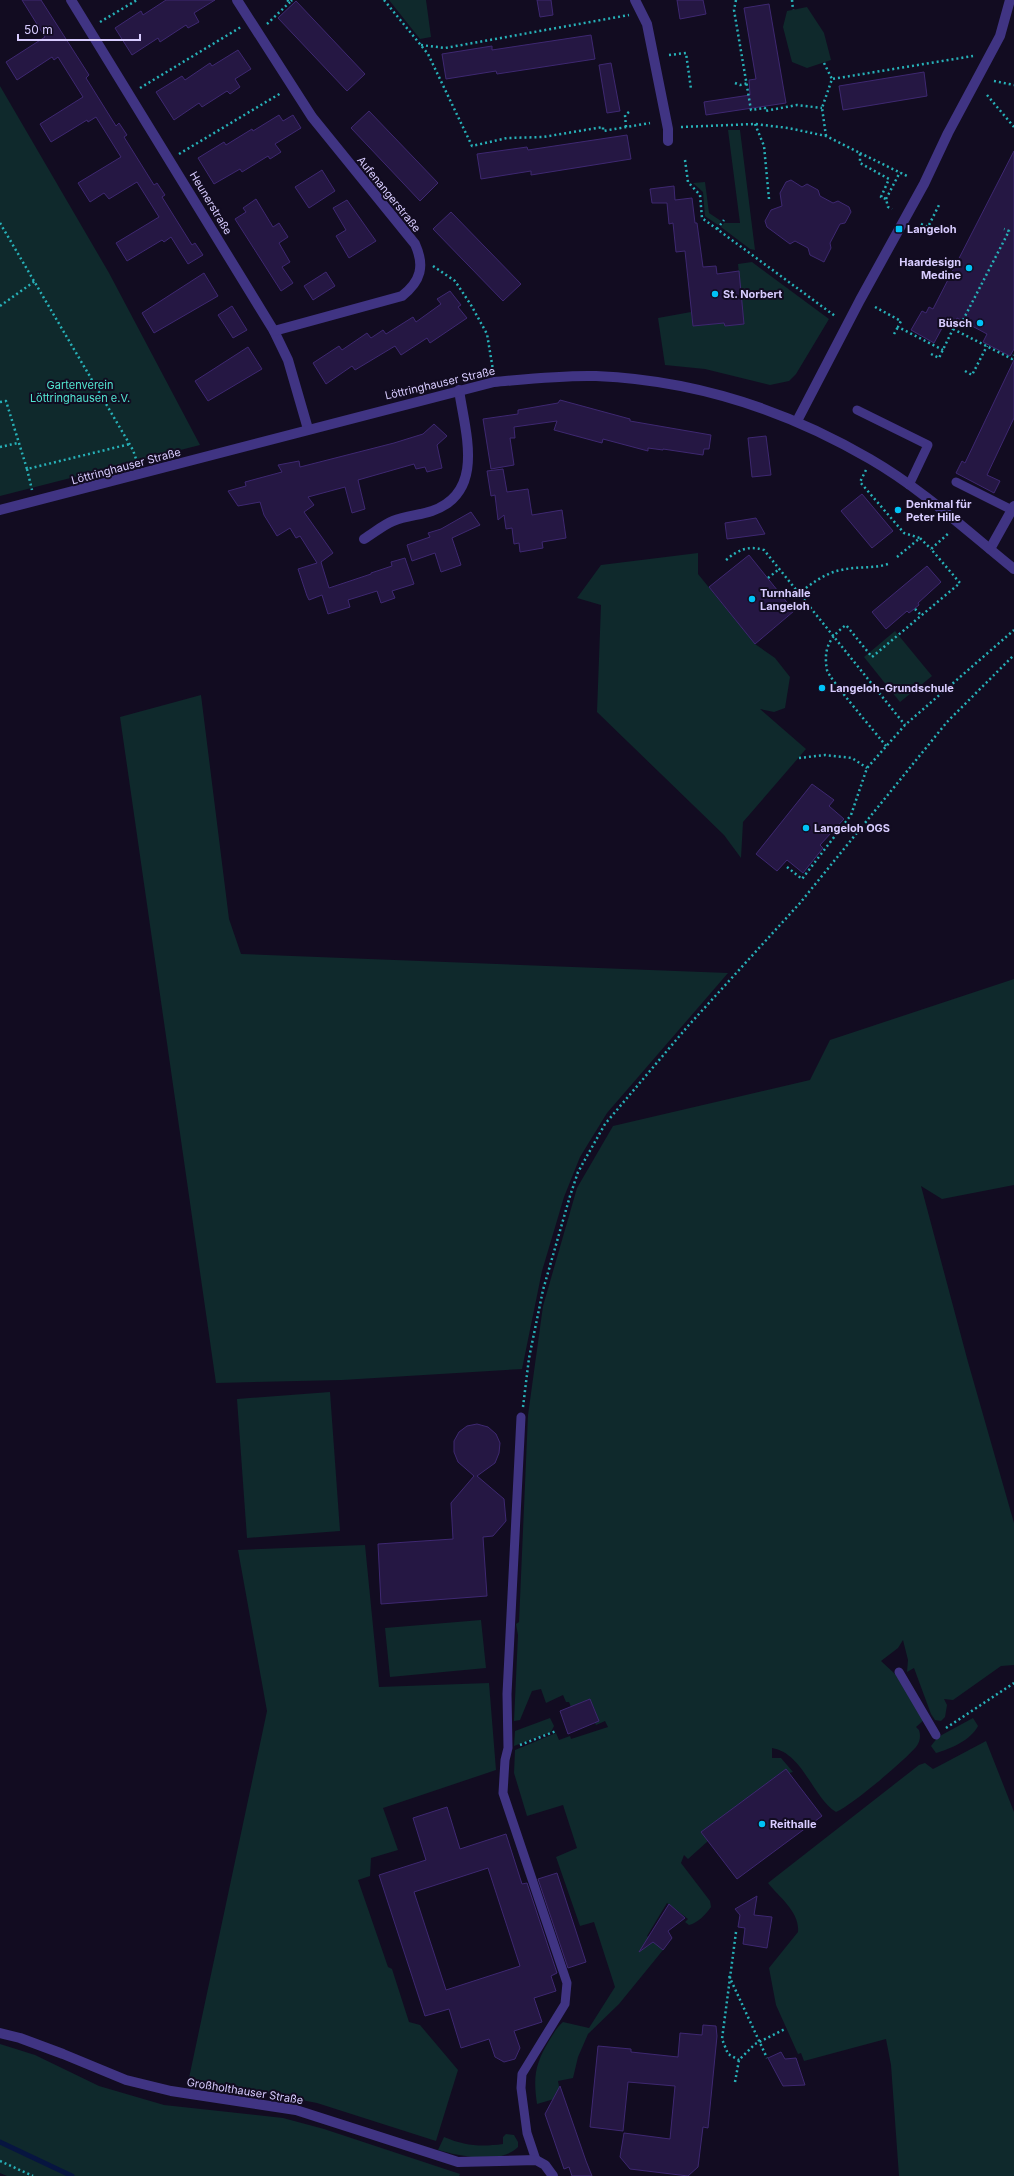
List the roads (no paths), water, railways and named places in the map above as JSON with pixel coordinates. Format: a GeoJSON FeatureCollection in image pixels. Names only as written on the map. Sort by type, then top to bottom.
{"type":"FeatureCollection","features":[{"type":"Feature","properties":{"kind":"street","name":"Heunerstraße"},"geometry":{"type":"LineString","coordinates":[[71,0],[274,331],[288,360],[308,429]]}},
{"type":"Feature","properties":{"kind":"street","name":"Aufenangerstraße"},"geometry":{"type":"LineString","coordinates":[[237,0],[312,118],[415,244],[421,258],[419,275],[414,287],[402,296],[274,331]]}},
{"type":"Feature","properties":{"kind":"street"},"geometry":{"type":"LineString","coordinates":[[635,0],[647,24],[668,129],[668,141]]}},
{"type":"Feature","properties":{"kind":"street"},"geometry":{"type":"LineString","coordinates":[[798,421],[860,300],[924,184],[948,133],[1000,36],[1010,0]]}},
{"type":"Feature","properties":{"kind":"street","name":"Löttringhauser Straße"},"geometry":{"type":"LineString","coordinates":[[0,510],[494,382],[545,377],[596,376],[670,384],[729,397],[798,421],[871,459],[909,485],[1014,569]]}},
{"type":"Feature","properties":{"kind":"street"},"geometry":{"type":"LineString","coordinates":[[364,539],[393,521],[433,510],[455,499],[466,479],[468,455],[459,390]]}},
{"type":"Feature","properties":{"kind":"street"},"geometry":{"type":"LineString","coordinates":[[990,549],[1013,508]]}},
{"type":"Feature","properties":{"kind":"street","name":"Großholthauser Straße"},"geometry":{"type":"LineString","coordinates":[[0,2033],[27,2040],[133,2082],[171,2091],[296,2110],[458,2162],[536,2160]]}},
{"type":"Feature","properties":{"kind":"street"},"geometry":{"type":"LineString","coordinates":[[536,2160],[545,2165],[554,2176]]}},
{"type":"Feature","properties":{"kind":"lane"},"geometry":{"type":"LineString","coordinates":[[857,410],[928,445],[909,485]]}},
{"type":"Feature","properties":{"kind":"lane"},"geometry":{"type":"LineString","coordinates":[[956,482],[1013,508]]}},
{"type":"Feature","properties":{"kind":"lane"},"geometry":{"type":"LineString","coordinates":[[522,1417],[507,1694],[508,1748],[505,1760],[503,1793],[567,1983],[565,2004],[522,2074],[521,2088],[527,2133],[536,2160]]}},
{"type":"Feature","properties":{"kind":"lane"},"geometry":{"type":"LineString","coordinates":[[899,1672],[936,1736]]}},
{"type":"Feature","properties":{"kind":"waterway"},"geometry":{"type":"LineString","coordinates":[[0,2142],[72,2176]]}},
{"type":"Feature","properties":{"kind":"place","name":"Langeloh"},"geometry":{"type":"Point","coordinates":[899,229]}},
{"type":"Feature","properties":{"kind":"place","name":"Haardesign Medine"},"geometry":{"type":"Point","coordinates":[969,268]}},
{"type":"Feature","properties":{"kind":"place","name":"St. Norbert"},"geometry":{"type":"Point","coordinates":[715,294]}},
{"type":"Feature","properties":{"kind":"place","name":"Büsch"},"geometry":{"type":"Point","coordinates":[980,323]}},
{"type":"Feature","properties":{"kind":"place","name":"Denkmal für Peter Hille"},"geometry":{"type":"Point","coordinates":[898,510]}},
{"type":"Feature","properties":{"kind":"place","name":"Turnhalle Langeloh"},"geometry":{"type":"Point","coordinates":[752,599]}},
{"type":"Feature","properties":{"kind":"place","name":"Langeloh-Grundschule"},"geometry":{"type":"Point","coordinates":[822,688]}},
{"type":"Feature","properties":{"kind":"place","name":"Langeloh OGS"},"geometry":{"type":"Point","coordinates":[806,828]}},
{"type":"Feature","properties":{"kind":"place","name":"Reithalle"},"geometry":{"type":"Point","coordinates":[762,1824]}},
{"type":"Feature","properties":{"kind":"park label","name":"Gartenverein Löttringhausen e.V."},"geometry":{"type":"Point","coordinates":[80,391]}}]}
